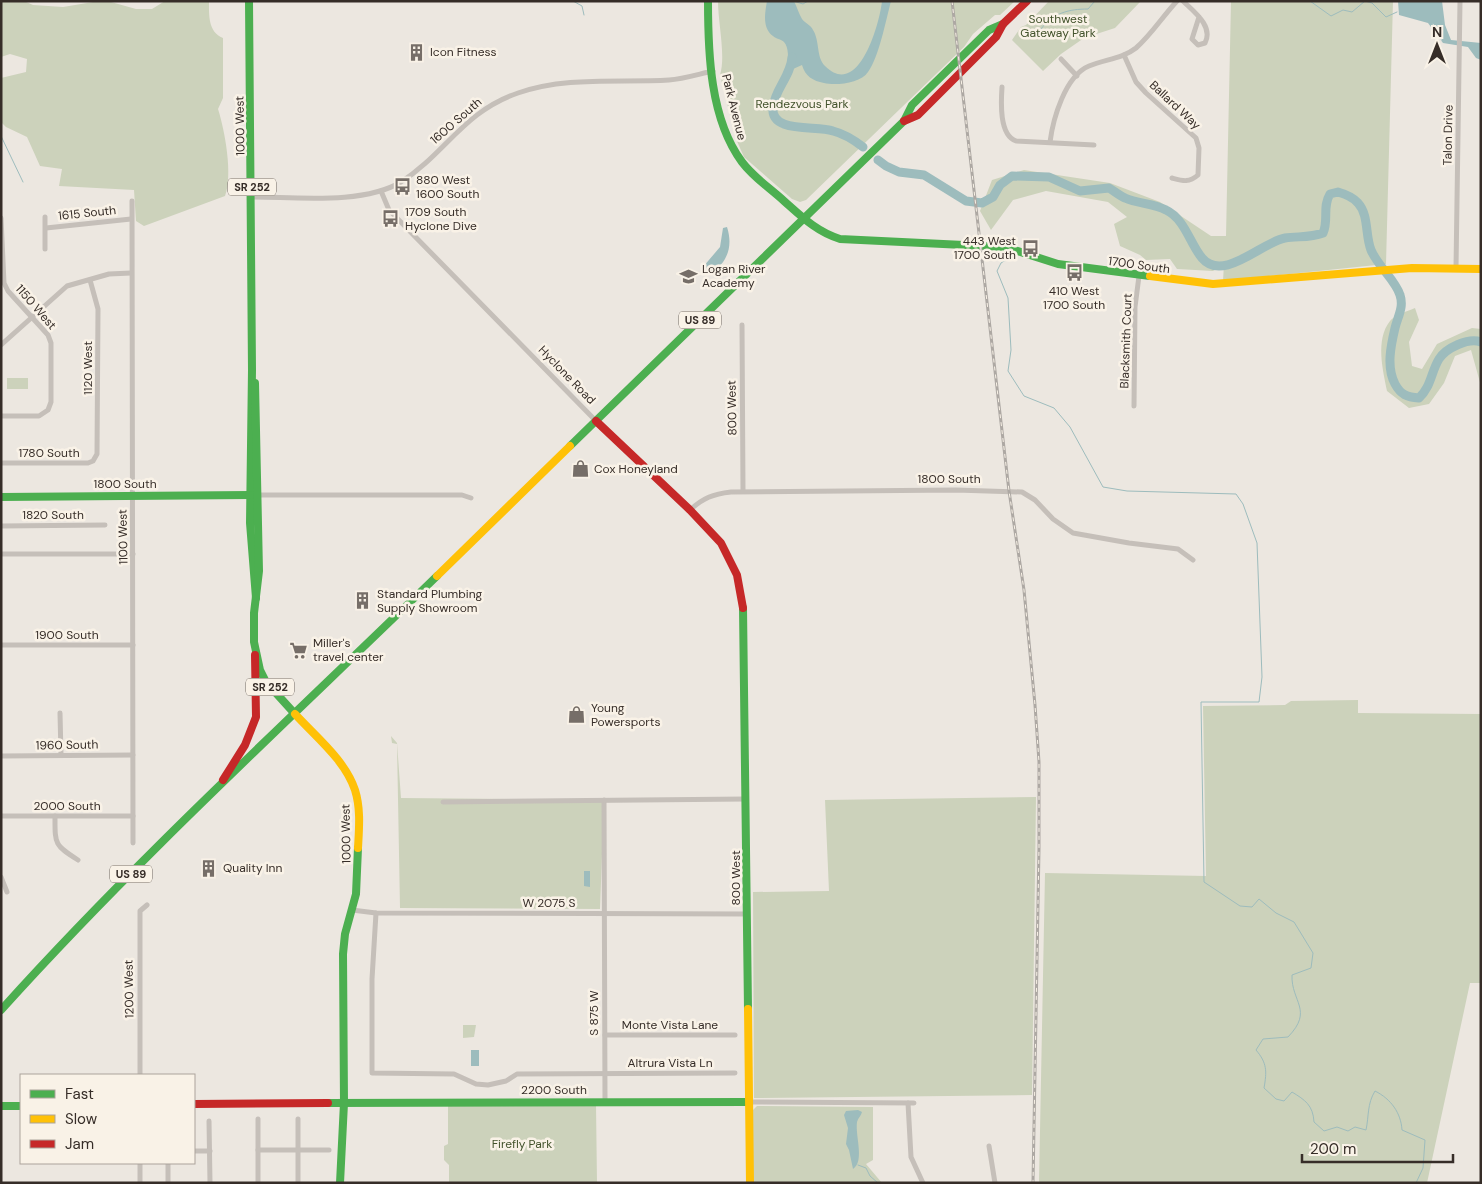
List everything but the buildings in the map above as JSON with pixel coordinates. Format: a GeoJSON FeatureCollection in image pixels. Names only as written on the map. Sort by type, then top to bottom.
{"type":"FeatureCollection","features":[{"type":"Feature","properties":{"kind":"main road","name":"Park Avenue"},"geometry":{"type":"LineString","coordinates":[[708,1],[708,39],[727,134],[738,157],[804,219]]}},
{"type":"Feature","properties":{"kind":"main road","name":"US 89"},"geometry":{"type":"LineString","coordinates":[[1,1010],[75,930],[216,791],[904,121],[918,115],[996,37],[1003,24],[1027,1]]}},
{"type":"Feature","properties":{"kind":"main road","name":"1000 West"},"geometry":{"type":"LineString","coordinates":[[249,2],[252,197],[251,388],[253,490],[258,580],[255,652],[266,682],[339,762],[349,776],[356,791],[359,813],[358,880],[345,934],[343,954],[344,1103],[340,1183]]}},
{"type":"Feature","properties":{"kind":"main road","name":"1700 South"},"geometry":{"type":"LineString","coordinates":[[804,219],[816,229],[840,239],[1005,247],[1058,264],[1139,276],[1213,284],[1412,268],[1481,269]]}},
{"type":"Feature","properties":{"kind":"main road","name":"1000 West"},"geometry":{"type":"LineString","coordinates":[[252,370],[257,398],[251,570],[256,598]]}},
{"type":"Feature","properties":{"kind":"main road","name":"Hyclone Road"},"geometry":{"type":"LineString","coordinates":[[596,421],[690,510],[721,543],[737,575]]}},
{"type":"Feature","properties":{"kind":"main road","name":"1800 South"},"geometry":{"type":"LineString","coordinates":[[1,497],[254,495]]}},
{"type":"Feature","properties":{"kind":"main road","name":"800 West"},"geometry":{"type":"LineString","coordinates":[[737,575],[743,602],[750,1183]]}},
{"type":"Feature","properties":{"kind":"main road"},"geometry":{"type":"LineString","coordinates":[[216,791],[250,737],[255,719],[256,690],[252,672],[255,652]]}},
{"type":"Feature","properties":{"kind":"main road","name":"2200 South"},"geometry":{"type":"LineString","coordinates":[[195,1104],[605,1101],[748,1102]]}},
{"type":"Feature","properties":{"kind":"main road"},"geometry":{"type":"LineString","coordinates":[[1,1106],[20,1106]]}},
{"type":"Feature","properties":{"kind":"street"},"geometry":{"type":"LineString","coordinates":[[1050,142],[1053,119],[1062,98],[1077,76],[1086,67],[1124,55],[1136,48],[1177,1]]}},
{"type":"Feature","properties":{"kind":"street"},"geometry":{"type":"LineString","coordinates":[[1183,1],[1199,17],[1206,31],[1205,43],[1198,44],[1192,39],[1199,17]]}},
{"type":"Feature","properties":{"kind":"street","name":"Talon Drive"},"geometry":{"type":"LineString","coordinates":[[1456,268],[1460,1]]}},
{"type":"Feature","properties":{"kind":"street"},"geometry":{"type":"LineString","coordinates":[[1193,31],[1206,31]]}},
{"type":"Feature","properties":{"kind":"street","name":"Ballard Way"},"geometry":{"type":"LineString","coordinates":[[1124,55],[1136,82],[1146,94],[1196,138],[1199,148],[1198,175],[1192,180],[1184,182],[1172,178]]}},
{"type":"Feature","properties":{"kind":"street"},"geometry":{"type":"LineString","coordinates":[[1061,59],[1077,76]]}},
{"type":"Feature","properties":{"kind":"street","name":"1600 South"},"geometry":{"type":"LineString","coordinates":[[252,197],[355,196],[381,191],[400,182],[416,171],[476,114],[490,104],[515,94],[555,84],[671,80],[713,71]]}},
{"type":"Feature","properties":{"kind":"street"},"geometry":{"type":"LineString","coordinates":[[1002,86],[1001,99],[1006,133],[1010,139],[1016,141],[1094,145]]}},
{"type":"Feature","properties":{"kind":"street","name":"Hyclone Road"},"geometry":{"type":"LineString","coordinates":[[381,191],[389,210],[596,421]]}},
{"type":"Feature","properties":{"kind":"street","name":"1100 West"},"geometry":{"type":"LineString","coordinates":[[132,201],[133,843]]}},
{"type":"Feature","properties":{"kind":"street"},"geometry":{"type":"LineString","coordinates":[[45,249],[46,216]]}},
{"type":"Feature","properties":{"kind":"street","name":"1150 West"},"geometry":{"type":"LineString","coordinates":[[1,416],[39,416],[48,410],[50,402],[50,339],[8,291],[4,283],[2,218]]}},
{"type":"Feature","properties":{"kind":"street","name":"1615 South"},"geometry":{"type":"LineString","coordinates":[[46,228],[131,219]]}},
{"type":"Feature","properties":{"kind":"street"},"geometry":{"type":"LineString","coordinates":[[1,345],[63,289],[115,273],[131,273]]}},
{"type":"Feature","properties":{"kind":"street","name":"Blacksmith Court"},"geometry":{"type":"LineString","coordinates":[[1134,406],[1135,307],[1139,276]]}},
{"type":"Feature","properties":{"kind":"street","name":"1120 West"},"geometry":{"type":"LineString","coordinates":[[90,280],[98,309],[97,454],[95,457]]}},
{"type":"Feature","properties":{"kind":"street","name":"800 West"},"geometry":{"type":"LineString","coordinates":[[742,324],[743,492]]}},
{"type":"Feature","properties":{"kind":"street","name":"1780 South"},"geometry":{"type":"LineString","coordinates":[[1,463],[88,463],[95,457]]}},
{"type":"Feature","properties":{"kind":"street","name":"1800 South"},"geometry":{"type":"LineString","coordinates":[[690,510],[701,500],[716,494],[743,492],[956,490],[1022,492],[1034,500],[1053,519],[1073,533],[1178,549],[1193,560]]}},
{"type":"Feature","properties":{"kind":"street","name":"1800 South"},"geometry":{"type":"LineString","coordinates":[[254,495],[462,495],[471,498]]}},
{"type":"Feature","properties":{"kind":"street","name":"1820 South"},"geometry":{"type":"LineString","coordinates":[[1,526],[105,525]]}},
{"type":"Feature","properties":{"kind":"street"},"geometry":{"type":"LineString","coordinates":[[1,554],[133,554]]}},
{"type":"Feature","properties":{"kind":"street","name":"1900 South"},"geometry":{"type":"LineString","coordinates":[[1,645],[134,645]]}},
{"type":"Feature","properties":{"kind":"street"},"geometry":{"type":"LineString","coordinates":[[60,713],[61,756]]}},
{"type":"Feature","properties":{"kind":"street","name":"1960 South"},"geometry":{"type":"LineString","coordinates":[[1,756],[133,755]]}},
{"type":"Feature","properties":{"kind":"street"},"geometry":{"type":"LineString","coordinates":[[443,802],[746,799]]}},
{"type":"Feature","properties":{"kind":"street","name":"S 875 W"},"geometry":{"type":"LineString","coordinates":[[604,800],[605,1101]]}},
{"type":"Feature","properties":{"kind":"street","name":"2000 South"},"geometry":{"type":"LineString","coordinates":[[1,816],[133,816]]}},
{"type":"Feature","properties":{"kind":"street"},"geometry":{"type":"LineString","coordinates":[[55,816],[55,842],[58,848],[78,860]]}},
{"type":"Feature","properties":{"kind":"street"},"geometry":{"type":"LineString","coordinates":[[1,877],[7,892]]}},
{"type":"Feature","properties":{"kind":"street","name":"1200 West"},"geometry":{"type":"LineString","coordinates":[[140,1074],[140,911],[147,905]]}},
{"type":"Feature","properties":{"kind":"street","name":"W 2075 S"},"geometry":{"type":"LineString","coordinates":[[352,910],[376,913],[747,914]]}},
{"type":"Feature","properties":{"kind":"street","name":"Altrura Vista Ln"},"geometry":{"type":"LineString","coordinates":[[376,913],[372,979],[372,1073],[454,1074],[476,1084],[488,1086],[506,1082],[518,1074],[735,1074]]}},
{"type":"Feature","properties":{"kind":"street","name":"Monte Vista Lane"},"geometry":{"type":"LineString","coordinates":[[604,1035],[735,1034]]}},
{"type":"Feature","properties":{"kind":"street","name":"2200 South"},"geometry":{"type":"LineString","coordinates":[[748,1102],[911,1103],[910,1157],[923,1183]]}},
{"type":"Feature","properties":{"kind":"street"},"geometry":{"type":"LineString","coordinates":[[298,1118],[298,1183]]}},
{"type":"Feature","properties":{"kind":"street"},"geometry":{"type":"LineString","coordinates":[[258,1119],[258,1183]]}},
{"type":"Feature","properties":{"kind":"street"},"geometry":{"type":"LineString","coordinates":[[210,1121],[210,1183]]}},
{"type":"Feature","properties":{"kind":"street"},"geometry":{"type":"LineString","coordinates":[[989,1146],[995,1183]]}},
{"type":"Feature","properties":{"kind":"street"},"geometry":{"type":"LineString","coordinates":[[258,1150],[329,1150]]}},
{"type":"Feature","properties":{"kind":"street"},"geometry":{"type":"LineString","coordinates":[[195,1151],[210,1151]]}},
{"type":"Feature","properties":{"kind":"street"},"geometry":{"type":"LineString","coordinates":[[140,1164],[140,1183]]}},
{"type":"Feature","properties":{"kind":"street"},"geometry":{"type":"LineString","coordinates":[[168,1164],[168,1183]]}},
{"type":"Feature","properties":{"kind":"green space"},"geometry":{"type":"Polygon","coordinates":[[[1,1],[24,1],[33,5],[63,7],[93,2],[111,2],[136,9],[152,9],[165,1],[209,1],[210,22],[214,32],[223,38],[223,98],[218,109],[228,165],[225,196],[144,226],[136,221],[134,190],[59,186],[62,169],[40,166],[27,137],[6,127],[1,122],[1,78],[26,72],[27,59],[10,54],[1,57],[1,1]]]}},
{"type":"Feature","properties":{"kind":"green space","name":"Rendezvous Park"},"geometry":{"type":"Polygon","coordinates":[[[718,1],[1015,1],[1000,15],[995,15],[973,34],[964,47],[806,200],[800,202],[792,199],[744,157],[736,139],[720,75],[722,49],[718,1]]]}},
{"type":"Feature","properties":{"kind":"green space","name":"Southwest Gateway Park"},"geometry":{"type":"Polygon","coordinates":[[[1049,1],[1141,1],[1115,28],[1084,38],[1061,54],[1043,71],[1012,40],[1021,27],[1026,25],[1049,1]]]}},
{"type":"Feature","properties":{"kind":"green space"},"geometry":{"type":"Polygon","coordinates":[[[1231,1],[1393,1],[1386,264],[1223,281],[1224,264],[1213,271],[1177,269],[1170,259],[1146,260],[1140,255],[1120,246],[1114,224],[1127,217],[1108,202],[1046,191],[1013,200],[991,230],[980,211],[992,180],[1024,170],[1110,183],[1160,202],[1211,236],[1226,236],[1231,1]]]}},
{"type":"Feature","properties":{"kind":"green space"},"geometry":{"type":"Polygon","coordinates":[[[1415,308],[1419,320],[1409,342],[1412,366],[1422,369],[1437,344],[1472,328],[1481,329],[1481,386],[1471,350],[1455,356],[1444,383],[1429,404],[1409,408],[1387,391],[1381,355],[1385,329],[1395,317],[1415,308]]]}},
{"type":"Feature","properties":{"kind":"green space"},"geometry":{"type":"Polygon","coordinates":[[[7,378],[28,378],[28,389],[7,389],[7,378]]]}},
{"type":"Feature","properties":{"kind":"green space"},"geometry":{"type":"Polygon","coordinates":[[[1358,700],[1358,713],[1481,714],[1481,983],[1470,983],[1427,1183],[1039,1183],[1045,873],[1206,876],[1203,706],[1285,705],[1291,701],[1358,700]]]}},
{"type":"Feature","properties":{"kind":"green space"},"geometry":{"type":"Polygon","coordinates":[[[391,736],[397,743],[401,798],[604,800],[600,909],[400,908],[397,744],[392,743],[391,736]]]}},
{"type":"Feature","properties":{"kind":"green space"},"geometry":{"type":"Polygon","coordinates":[[[1036,797],[1032,1095],[754,1098],[753,892],[829,891],[825,800],[1036,797]]]}},
{"type":"Feature","properties":{"kind":"green space"},"geometry":{"type":"Polygon","coordinates":[[[463,1025],[476,1025],[474,1037],[463,1038],[463,1025]]]}},
{"type":"Feature","properties":{"kind":"green space","name":"Firefly Park"},"geometry":{"type":"Polygon","coordinates":[[[448,1104],[596,1105],[597,1183],[449,1183],[449,1165],[444,1160],[444,1146],[448,1144],[448,1104]]]}},
{"type":"Feature","properties":{"kind":"green space"},"geometry":{"type":"Polygon","coordinates":[[[757,1106],[873,1107],[873,1160],[866,1164],[882,1183],[753,1183],[753,1110],[757,1106]]]}},
{"type":"Feature","properties":{"kind":"water"},"geometry":{"type":"Polygon","coordinates":[[[767,1],[794,1],[802,19],[811,27],[815,34],[822,62],[837,74],[848,73],[857,66],[866,54],[877,25],[882,1],[891,1],[879,48],[868,72],[860,79],[848,83],[835,84],[816,81],[807,75],[802,65],[793,69],[788,66],[786,44],[774,37],[767,29],[765,15],[767,1]]]}},
{"type":"Feature","properties":{"kind":"water"},"geometry":{"type":"Polygon","coordinates":[[[1398,1],[1442,1],[1445,25],[1451,40],[1481,43],[1481,60],[1476,58],[1468,47],[1443,43],[1428,23],[1399,15],[1398,1]]]}},
{"type":"Feature","properties":{"kind":"water"},"geometry":{"type":"Polygon","coordinates":[[[727,227],[729,234],[728,253],[722,263],[712,273],[705,272],[703,267],[720,247],[723,228],[727,227]]]}},
{"type":"Feature","properties":{"kind":"water"},"geometry":{"type":"Polygon","coordinates":[[[584,871],[590,871],[590,887],[584,886],[584,871]]]}},
{"type":"Feature","properties":{"kind":"water"},"geometry":{"type":"Polygon","coordinates":[[[471,1050],[479,1050],[479,1066],[471,1066],[471,1050]]]}},
{"type":"Feature","properties":{"kind":"water"},"geometry":{"type":"Polygon","coordinates":[[[858,1110],[862,1112],[857,1122],[859,1154],[857,1165],[853,1169],[846,1144],[848,1128],[844,1115],[846,1111],[858,1110]]]}},
{"type":"Feature","properties":{"kind":"waterway"},"geometry":{"type":"LineString","coordinates":[[573,1],[582,6],[584,15]]}},
{"type":"Feature","properties":{"kind":"waterway"},"geometry":{"type":"LineString","coordinates":[[793,1],[803,4],[808,1]]}},
{"type":"Feature","properties":{"kind":"waterway"},"geometry":{"type":"LineString","coordinates":[[1026,30],[1041,29],[1056,16],[1068,11],[1088,9],[1095,1]]}},
{"type":"Feature","properties":{"kind":"waterway"},"geometry":{"type":"LineString","coordinates":[[1310,1],[1331,16],[1343,10],[1352,12],[1365,1],[1372,3],[1386,17],[1397,12]]}},
{"type":"Feature","properties":{"kind":"waterway"},"geometry":{"type":"LineString","coordinates":[[792,57],[789,70],[774,100],[774,116],[786,125],[837,132],[863,147]]}},
{"type":"Feature","properties":{"kind":"waterway"},"geometry":{"type":"LineString","coordinates":[[1,136],[23,182]]}},
{"type":"Feature","properties":{"kind":"waterway"},"geometry":{"type":"LineString","coordinates":[[878,160],[899,172],[924,175],[966,201],[982,203],[993,197],[1000,185],[1012,176],[1049,177],[1080,191],[1109,188],[1125,198],[1161,208],[1173,214],[1183,225],[1202,258],[1211,264],[1221,266],[1243,259],[1285,238],[1323,233],[1326,223],[1328,199],[1330,194],[1338,192],[1349,196],[1358,203],[1364,213],[1371,250],[1395,284],[1400,295],[1401,308],[1390,356],[1392,377],[1400,391],[1408,396],[1419,398],[1426,389],[1436,364],[1442,355],[1458,344],[1470,341],[1481,342]]}},
{"type":"Feature","properties":{"kind":"waterway"},"geometry":{"type":"LineString","coordinates":[[1012,256],[1001,263],[997,271],[1008,298],[1011,350],[1008,371],[1024,396],[1054,408],[1070,427],[1103,487],[1127,491],[1236,494],[1243,504],[1257,543],[1262,677],[1259,702],[1201,702],[1204,882],[1240,906],[1252,907],[1259,899],[1276,913],[1294,922],[1313,953],[1311,968],[1292,975],[1300,1013],[1296,1028],[1288,1037],[1263,1039],[1256,1050],[1265,1067],[1264,1088],[1276,1099],[1284,1101],[1292,1092],[1301,1098],[1310,1107],[1314,1122],[1324,1131],[1337,1127],[1348,1131],[1355,1127],[1366,1130],[1372,1096],[1375,1091],[1381,1094],[1397,1112],[1402,1130],[1425,1140],[1423,1168],[1416,1183]]}},
{"type":"Feature","properties":{"kind":"waterway"},"geometry":{"type":"LineString","coordinates":[[858,1165],[866,1168],[870,1176],[878,1183]]}},
{"type":"Feature","properties":{"kind":"railway"},"geometry":{"type":"LineString","coordinates":[[952,1],[1009,491],[1024,590],[1039,762],[1033,1183]]}},
{"type":"Feature","properties":{"kind":"traffic: fast"},"geometry":{"type":"LineString","coordinates":[[249,1],[252,370],[250,523],[256,598]]}},
{"type":"Feature","properties":{"kind":"traffic: fast"},"geometry":{"type":"LineString","coordinates":[[708,1],[710,63],[713,85],[717,106],[731,145],[752,173],[817,228],[840,239],[1005,247],[1058,264],[1150,276]]}},
{"type":"Feature","properties":{"kind":"traffic: fast"},"geometry":{"type":"LineString","coordinates":[[570,446],[904,121],[912,105],[989,30],[1003,24]]}},
{"type":"Feature","properties":{"kind":"traffic: fast"},"geometry":{"type":"LineString","coordinates":[[255,383],[259,571],[254,613],[254,642],[260,670],[266,682],[295,714]]}},
{"type":"Feature","properties":{"kind":"traffic: fast"},"geometry":{"type":"LineString","coordinates":[[1,497],[250,495]]}},
{"type":"Feature","properties":{"kind":"traffic: fast"},"geometry":{"type":"LineString","coordinates":[[1,1010],[106,898],[160,844],[437,576]]}},
{"type":"Feature","properties":{"kind":"traffic: fast"},"geometry":{"type":"LineString","coordinates":[[743,608],[748,1009]]}},
{"type":"Feature","properties":{"kind":"traffic: fast"},"geometry":{"type":"LineString","coordinates":[[340,1183],[344,1103],[343,954],[345,934],[356,894],[358,848]]}},
{"type":"Feature","properties":{"kind":"traffic: fast"},"geometry":{"type":"LineString","coordinates":[[328,1103],[747,1102]]}},
{"type":"Feature","properties":{"kind":"traffic: fast"},"geometry":{"type":"LineString","coordinates":[[1,1106],[20,1106]]}},
{"type":"Feature","properties":{"kind":"traffic: slow"},"geometry":{"type":"LineString","coordinates":[[1150,276],[1213,284],[1412,268],[1481,269]]}},
{"type":"Feature","properties":{"kind":"traffic: slow"},"geometry":{"type":"LineString","coordinates":[[437,576],[570,446]]}},
{"type":"Feature","properties":{"kind":"traffic: slow"},"geometry":{"type":"LineString","coordinates":[[295,714],[329,749],[350,779],[358,804],[358,848]]}},
{"type":"Feature","properties":{"kind":"traffic: slow"},"geometry":{"type":"LineString","coordinates":[[748,1009],[750,1183]]}},
{"type":"Feature","properties":{"kind":"traffic: jam"},"geometry":{"type":"LineString","coordinates":[[904,121],[918,115],[996,37],[1003,24],[1027,1]]}},
{"type":"Feature","properties":{"kind":"traffic: jam"},"geometry":{"type":"LineString","coordinates":[[596,421],[690,510],[721,543],[737,575],[743,608]]}},
{"type":"Feature","properties":{"kind":"traffic: jam"},"geometry":{"type":"LineString","coordinates":[[223,780],[245,745],[256,717],[255,655]]}},
{"type":"Feature","properties":{"kind":"traffic: jam"},"geometry":{"type":"LineString","coordinates":[[195,1104],[328,1103]]}},
{"type":"Feature","properties":{"kind":"place","name":"Icon Fitness"},"geometry":{"type":"Point","coordinates":[416,52]}},
{"type":"Feature","properties":{"kind":"place","name":"880 West 1600 South"},"geometry":{"type":"Point","coordinates":[402,187]}},
{"type":"Feature","properties":{"kind":"place","name":"1709 South Hyclone Dive"},"geometry":{"type":"Point","coordinates":[391,219]}},
{"type":"Feature","properties":{"kind":"place","name":"443 West 1700 South"},"geometry":{"type":"Point","coordinates":[1030,248]}},
{"type":"Feature","properties":{"kind":"place","name":"410 West 1700 South"},"geometry":{"type":"Point","coordinates":[1074,272]}},
{"type":"Feature","properties":{"kind":"place","name":"Logan River Academy"},"geometry":{"type":"Point","coordinates":[688,276]}},
{"type":"Feature","properties":{"kind":"place","name":"Cox Honeyland"},"geometry":{"type":"Point","coordinates":[580,469]}},
{"type":"Feature","properties":{"kind":"place","name":"Standard Plumbing Supply Showroom"},"geometry":{"type":"Point","coordinates":[363,601]}},
{"type":"Feature","properties":{"kind":"place","name":"Miller's travel center"},"geometry":{"type":"Point","coordinates":[299,650]}},
{"type":"Feature","properties":{"kind":"place","name":"Young Powersports"},"geometry":{"type":"Point","coordinates":[577,715]}},
{"type":"Feature","properties":{"kind":"place","name":"Quality Inn"},"geometry":{"type":"Point","coordinates":[209,868]}}]}
